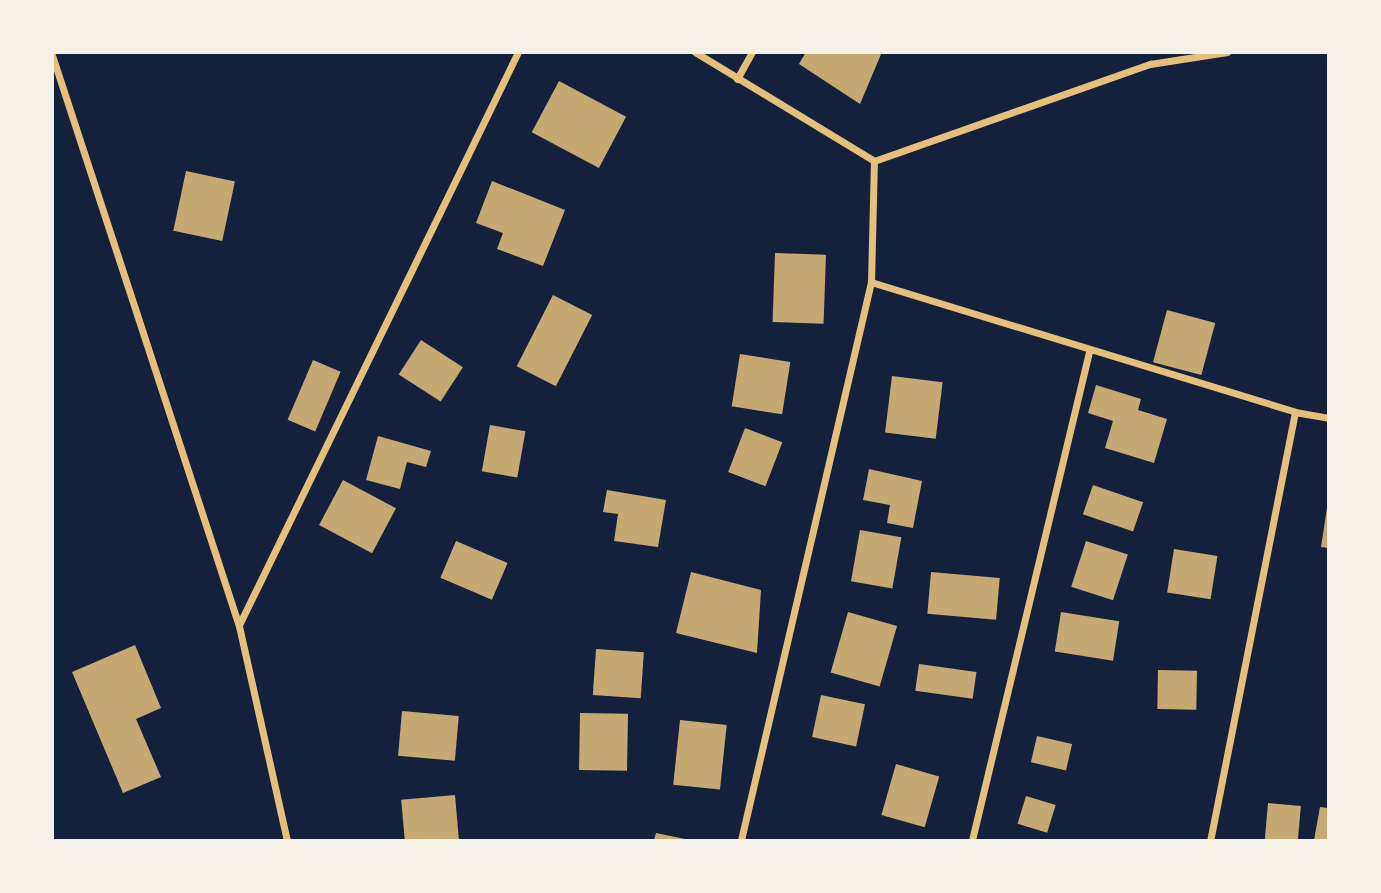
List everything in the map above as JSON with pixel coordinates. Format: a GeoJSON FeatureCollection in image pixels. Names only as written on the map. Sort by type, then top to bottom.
{"type":"FeatureCollection","features":[{"type":"Feature","properties":{"kind":"street"},"geometry":{"type":"LineString","coordinates":[[239,626],[518,52]]}},
{"type":"Feature","properties":{"kind":"street"},"geometry":{"type":"LineString","coordinates":[[695,52],[874,161]]}},
{"type":"Feature","properties":{"kind":"street"},"geometry":{"type":"LineString","coordinates":[[737,79],[752,52]]}},
{"type":"Feature","properties":{"kind":"street"},"geometry":{"type":"LineString","coordinates":[[874,161],[1150,64],[1227,52]]}},
{"type":"Feature","properties":{"kind":"street"},"geometry":{"type":"LineString","coordinates":[[52,55],[239,626],[287,841]]}},
{"type":"Feature","properties":{"kind":"street"},"geometry":{"type":"LineString","coordinates":[[741,841],[871,282],[874,161]]}},
{"type":"Feature","properties":{"kind":"street"},"geometry":{"type":"LineString","coordinates":[[871,282],[1089,352],[1295,412],[1328,418]]}},
{"type":"Feature","properties":{"kind":"street"},"geometry":{"type":"LineString","coordinates":[[972,841],[1089,352]]}},
{"type":"Feature","properties":{"kind":"street"},"geometry":{"type":"LineString","coordinates":[[1210,841],[1295,412]]}},
{"type":"Feature","properties":{"kind":"building"},"geometry":{"type":"Polygon","coordinates":[[[806,52],[882,52],[860,104],[799,64],[806,52]]]}},
{"type":"Feature","properties":{"kind":"building"},"geometry":{"type":"Polygon","coordinates":[[[559,81],[626,117],[599,168],[532,132],[559,81]]]}},
{"type":"Feature","properties":{"kind":"building"},"geometry":{"type":"Polygon","coordinates":[[[186,171],[235,181],[222,241],[173,231],[186,171]]]}},
{"type":"Feature","properties":{"kind":"building"},"geometry":{"type":"Polygon","coordinates":[[[492,181],[565,210],[543,266],[497,249],[503,233],[476,223],[492,181]]]}},
{"type":"Feature","properties":{"kind":"building"},"geometry":{"type":"Polygon","coordinates":[[[775,253],[826,255],[824,324],[773,322],[775,253]]]}},
{"type":"Feature","properties":{"kind":"building"},"geometry":{"type":"Polygon","coordinates":[[[553,295],[592,315],[556,386],[517,366],[553,295]]]}},
{"type":"Feature","properties":{"kind":"building"},"geometry":{"type":"Polygon","coordinates":[[[1167,310],[1215,323],[1201,375],[1153,362],[1167,310]]]}},
{"type":"Feature","properties":{"kind":"building"},"geometry":{"type":"Polygon","coordinates":[[[421,340],[463,367],[441,402],[399,374],[421,340]]]}},
{"type":"Feature","properties":{"kind":"building"},"geometry":{"type":"Polygon","coordinates":[[[740,354],[790,362],[782,414],[732,406],[740,354]]]}},
{"type":"Feature","properties":{"kind":"building"},"geometry":{"type":"Polygon","coordinates":[[[313,360],[341,372],[315,432],[288,420],[313,360]]]}},
{"type":"Feature","properties":{"kind":"building"},"geometry":{"type":"Polygon","coordinates":[[[892,376],[943,382],[936,439],[885,433],[892,376]]]}},
{"type":"Feature","properties":{"kind":"building"},"geometry":{"type":"Polygon","coordinates":[[[1096,385],[1141,399],[1138,410],[1167,419],[1154,463],[1105,448],[1113,421],[1088,413],[1096,385]]]}},
{"type":"Feature","properties":{"kind":"building"},"geometry":{"type":"Polygon","coordinates":[[[490,425],[525,431],[517,478],[482,471],[490,425]]]}},
{"type":"Feature","properties":{"kind":"building"},"geometry":{"type":"Polygon","coordinates":[[[745,428],[782,442],[765,486],[728,472],[745,428]]]}},
{"type":"Feature","properties":{"kind":"building"},"geometry":{"type":"Polygon","coordinates":[[[378,436],[431,451],[426,467],[407,462],[400,489],[366,480],[378,436]]]}},
{"type":"Feature","properties":{"kind":"building"},"geometry":{"type":"Polygon","coordinates":[[[869,469],[922,481],[913,528],[887,523],[890,505],[863,500],[869,469]]]}},
{"type":"Feature","properties":{"kind":"building"},"geometry":{"type":"Polygon","coordinates":[[[343,480],[396,508],[372,553],[319,525],[343,480]]]}},
{"type":"Feature","properties":{"kind":"building"},"geometry":{"type":"Polygon","coordinates":[[[1093,485],[1143,502],[1133,532],[1083,514],[1093,485]]]}},
{"type":"Feature","properties":{"kind":"building"},"geometry":{"type":"Polygon","coordinates":[[[607,490],[666,500],[658,547],[614,541],[618,514],[603,512],[607,490]]]}},
{"type":"Feature","properties":{"kind":"building"},"geometry":{"type":"Polygon","coordinates":[[[1328,509],[1328,548],[1321,547],[1328,509]]]}},
{"type":"Feature","properties":{"kind":"building"},"geometry":{"type":"Polygon","coordinates":[[[860,530],[901,537],[892,589],[851,581],[860,530]]]}},
{"type":"Feature","properties":{"kind":"building"},"geometry":{"type":"Polygon","coordinates":[[[456,541],[508,563],[492,600],[440,578],[456,541]]]}},
{"type":"Feature","properties":{"kind":"building"},"geometry":{"type":"Polygon","coordinates":[[[1086,541],[1128,555],[1113,600],[1071,587],[1086,541]]]}},
{"type":"Feature","properties":{"kind":"building"},"geometry":{"type":"Polygon","coordinates":[[[1174,549],[1217,556],[1211,599],[1167,592],[1174,549]]]}},
{"type":"Feature","properties":{"kind":"building"},"geometry":{"type":"Polygon","coordinates":[[[691,572],[761,590],[757,653],[676,633],[691,572]]]}},
{"type":"Feature","properties":{"kind":"building"},"geometry":{"type":"Polygon","coordinates":[[[931,572],[1000,578],[996,620],[927,614],[931,572]]]}},
{"type":"Feature","properties":{"kind":"building"},"geometry":{"type":"Polygon","coordinates":[[[848,612],[897,626],[880,687],[831,673],[848,612]]]}},
{"type":"Feature","properties":{"kind":"building"},"geometry":{"type":"Polygon","coordinates":[[[1061,612],[1119,621],[1113,661],[1055,652],[1061,612]]]}},
{"type":"Feature","properties":{"kind":"building"},"geometry":{"type":"Polygon","coordinates":[[[135,645],[161,708],[136,719],[161,777],[123,793],[72,672],[135,645]]]}},
{"type":"Feature","properties":{"kind":"building"},"geometry":{"type":"Polygon","coordinates":[[[596,649],[644,652],[641,698],[593,695],[596,649]]]}},
{"type":"Feature","properties":{"kind":"building"},"geometry":{"type":"Polygon","coordinates":[[[919,664],[976,672],[973,699],[915,691],[919,664]]]}},
{"type":"Feature","properties":{"kind":"building"},"geometry":{"type":"Polygon","coordinates":[[[1158,670],[1197,671],[1196,710],[1157,709],[1158,670]]]}},
{"type":"Feature","properties":{"kind":"building"},"geometry":{"type":"Polygon","coordinates":[[[821,695],[865,704],[856,746],[812,737],[821,695]]]}},
{"type":"Feature","properties":{"kind":"building"},"geometry":{"type":"Polygon","coordinates":[[[402,711],[459,716],[455,761],[398,756],[402,711]]]}},
{"type":"Feature","properties":{"kind":"building"},"geometry":{"type":"Polygon","coordinates":[[[580,713],[628,714],[627,771],[579,770],[580,713]]]}},
{"type":"Feature","properties":{"kind":"building"},"geometry":{"type":"Polygon","coordinates":[[[680,720],[727,725],[720,790],[673,785],[680,720]]]}},
{"type":"Feature","properties":{"kind":"building"},"geometry":{"type":"Polygon","coordinates":[[[1037,736],[1072,744],[1066,770],[1031,762],[1037,736]]]}},
{"type":"Feature","properties":{"kind":"building"},"geometry":{"type":"Polygon","coordinates":[[[896,764],[939,776],[925,827],[881,815],[896,764]]]}},
{"type":"Feature","properties":{"kind":"building"},"geometry":{"type":"Polygon","coordinates":[[[455,795],[459,840],[405,840],[401,800],[455,795]]]}},
{"type":"Feature","properties":{"kind":"building"},"geometry":{"type":"Polygon","coordinates":[[[1026,796],[1056,805],[1047,833],[1018,824],[1026,796]]]}},
{"type":"Feature","properties":{"kind":"building"},"geometry":{"type":"Polygon","coordinates":[[[1268,803],[1301,806],[1298,840],[1265,840],[1268,803]]]}},
{"type":"Feature","properties":{"kind":"building"},"geometry":{"type":"Polygon","coordinates":[[[1320,807],[1328,808],[1328,840],[1314,840],[1320,807]]]}},
{"type":"Feature","properties":{"kind":"building"},"geometry":{"type":"Polygon","coordinates":[[[656,833],[685,839],[685,840],[654,840],[656,833]]]}}]}
